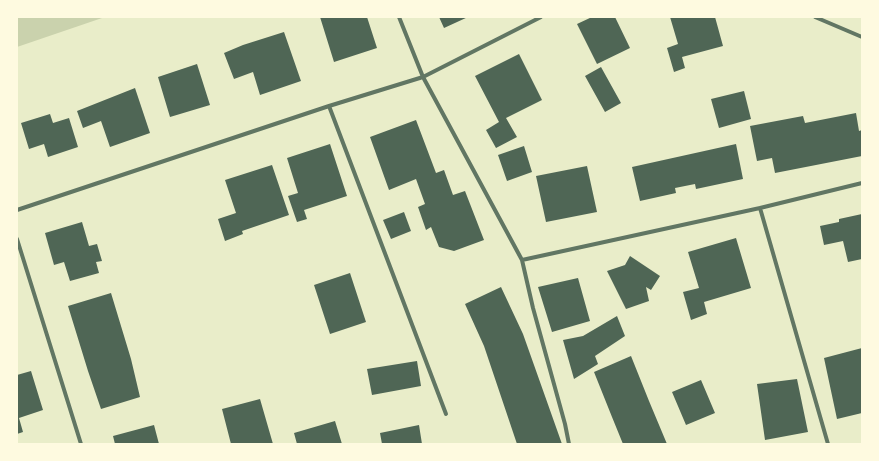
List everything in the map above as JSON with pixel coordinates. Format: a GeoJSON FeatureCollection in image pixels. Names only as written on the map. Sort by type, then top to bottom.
{"type":"FeatureCollection","features":[{"type":"Feature","properties":{"kind":"street"},"geometry":{"type":"LineString","coordinates":[[399,17],[423,77],[522,260],[533,308],[565,424],[569,444]]}},
{"type":"Feature","properties":{"kind":"street"},"geometry":{"type":"LineString","coordinates":[[17,210],[330,106],[423,77],[541,17]]}},
{"type":"Feature","properties":{"kind":"street"},"geometry":{"type":"LineString","coordinates":[[815,17],[862,37]]}},
{"type":"Feature","properties":{"kind":"street"},"geometry":{"type":"LineString","coordinates":[[330,106],[446,414]]}},
{"type":"Feature","properties":{"kind":"street"},"geometry":{"type":"LineString","coordinates":[[522,260],[760,208],[862,183]]}},
{"type":"Feature","properties":{"kind":"street"},"geometry":{"type":"LineString","coordinates":[[760,208],[828,444]]}},
{"type":"Feature","properties":{"kind":"street"},"geometry":{"type":"LineString","coordinates":[[17,239],[81,444]]}},
{"type":"Feature","properties":{"kind":"green space"},"geometry":{"type":"Polygon","coordinates":[[[17,17],[105,17],[17,47],[17,17]]]}},
{"type":"Feature","properties":{"kind":"building"},"geometry":{"type":"Polygon","coordinates":[[[320,17],[367,17],[377,48],[334,62],[320,17]]]}},
{"type":"Feature","properties":{"kind":"building"},"geometry":{"type":"Polygon","coordinates":[[[439,17],[468,17],[444,28],[439,17]]]}},
{"type":"Feature","properties":{"kind":"building"},"geometry":{"type":"Polygon","coordinates":[[[592,17],[615,17],[630,48],[597,64],[577,24],[592,17]]]}},
{"type":"Feature","properties":{"kind":"building"},"geometry":{"type":"Polygon","coordinates":[[[670,17],[715,17],[723,46],[682,57],[685,68],[674,72],[667,48],[678,44],[670,17]]]}},
{"type":"Feature","properties":{"kind":"building"},"geometry":{"type":"Polygon","coordinates":[[[284,32],[301,81],[260,95],[253,72],[234,79],[224,53],[243,45],[284,32]]]}},
{"type":"Feature","properties":{"kind":"building"},"geometry":{"type":"Polygon","coordinates":[[[519,54],[542,100],[506,118],[517,137],[496,148],[486,130],[499,122],[475,76],[519,54]]]}},
{"type":"Feature","properties":{"kind":"building"},"geometry":{"type":"Polygon","coordinates":[[[197,64],[210,105],[170,117],[158,77],[197,64]]]}},
{"type":"Feature","properties":{"kind":"building"},"geometry":{"type":"Polygon","coordinates":[[[601,67],[621,103],[605,112],[585,76],[601,67]]]}},
{"type":"Feature","properties":{"kind":"building"},"geometry":{"type":"Polygon","coordinates":[[[135,88],[150,133],[110,147],[101,121],[83,128],[77,111],[135,88]]]}},
{"type":"Feature","properties":{"kind":"building"},"geometry":{"type":"Polygon","coordinates":[[[744,91],[751,119],[719,128],[711,99],[744,91]]]}},
{"type":"Feature","properties":{"kind":"building"},"geometry":{"type":"Polygon","coordinates":[[[856,113],[859,131],[862,130],[862,156],[775,173],[772,158],[757,161],[750,126],[803,116],[805,123],[856,113]]]}},
{"type":"Feature","properties":{"kind":"building"},"geometry":{"type":"Polygon","coordinates":[[[50,114],[53,123],[69,118],[78,147],[48,157],[44,144],[29,149],[21,123],[50,114]]]}},
{"type":"Feature","properties":{"kind":"building"},"geometry":{"type":"Polygon","coordinates":[[[416,120],[436,173],[444,170],[453,195],[465,191],[484,240],[454,251],[439,247],[431,227],[426,230],[418,207],[425,204],[416,179],[389,190],[370,137],[416,120]]]}},
{"type":"Feature","properties":{"kind":"building"},"geometry":{"type":"Polygon","coordinates":[[[330,144],[347,196],[304,210],[307,219],[297,222],[288,196],[298,193],[287,158],[330,144]]]}},
{"type":"Feature","properties":{"kind":"building"},"geometry":{"type":"Polygon","coordinates":[[[736,144],[743,179],[696,189],[695,184],[675,188],[676,193],[640,201],[632,167],[736,144]]]}},
{"type":"Feature","properties":{"kind":"building"},"geometry":{"type":"Polygon","coordinates":[[[524,146],[532,172],[507,181],[498,155],[524,146]]]}},
{"type":"Feature","properties":{"kind":"building"},"geometry":{"type":"Polygon","coordinates":[[[272,165],[289,215],[242,231],[243,234],[225,241],[218,219],[236,213],[225,180],[272,165]]]}},
{"type":"Feature","properties":{"kind":"building"},"geometry":{"type":"Polygon","coordinates":[[[587,166],[597,212],[546,222],[536,176],[587,166]]]}},
{"type":"Feature","properties":{"kind":"building"},"geometry":{"type":"Polygon","coordinates":[[[404,212],[411,231],[391,239],[383,220],[404,212]]]}},
{"type":"Feature","properties":{"kind":"building"},"geometry":{"type":"Polygon","coordinates":[[[862,214],[862,259],[848,262],[843,241],[824,245],[820,226],[839,222],[839,219],[862,214]]]}},
{"type":"Feature","properties":{"kind":"building"},"geometry":{"type":"Polygon","coordinates":[[[82,222],[89,246],[97,244],[102,261],[96,262],[99,273],[70,281],[64,262],[54,265],[45,233],[82,222]]]}},
{"type":"Feature","properties":{"kind":"building"},"geometry":{"type":"Polygon","coordinates":[[[736,238],[751,288],[704,302],[707,314],[691,320],[683,292],[699,288],[688,252],[736,238]]]}},
{"type":"Feature","properties":{"kind":"building"},"geometry":{"type":"Polygon","coordinates":[[[630,256],[660,276],[651,290],[646,287],[649,301],[626,309],[607,271],[625,265],[630,256]]]}},
{"type":"Feature","properties":{"kind":"building"},"geometry":{"type":"Polygon","coordinates":[[[350,273],[366,322],[330,334],[314,285],[350,273]]]}},
{"type":"Feature","properties":{"kind":"building"},"geometry":{"type":"Polygon","coordinates":[[[578,278],[590,321],[552,332],[538,287],[578,278]]]}},
{"type":"Feature","properties":{"kind":"building"},"geometry":{"type":"Polygon","coordinates":[[[501,287],[523,334],[562,444],[517,444],[484,346],[465,304],[501,287]]]}},
{"type":"Feature","properties":{"kind":"building"},"geometry":{"type":"Polygon","coordinates":[[[111,293],[131,359],[140,397],[101,409],[68,306],[111,293]]]}},
{"type":"Feature","properties":{"kind":"building"},"geometry":{"type":"Polygon","coordinates":[[[617,316],[625,336],[595,356],[598,364],[574,379],[563,340],[583,336],[617,316]]]}},
{"type":"Feature","properties":{"kind":"building"},"geometry":{"type":"Polygon","coordinates":[[[862,348],[862,413],[837,419],[824,358],[862,348]]]}},
{"type":"Feature","properties":{"kind":"building"},"geometry":{"type":"Polygon","coordinates":[[[631,356],[667,444],[623,444],[594,372],[631,356]]]}},
{"type":"Feature","properties":{"kind":"building"},"geometry":{"type":"Polygon","coordinates":[[[417,361],[421,386],[372,395],[367,369],[417,361]]]}},
{"type":"Feature","properties":{"kind":"building"},"geometry":{"type":"Polygon","coordinates":[[[31,371],[43,410],[19,418],[23,432],[17,434],[17,375],[31,371]]]}},
{"type":"Feature","properties":{"kind":"building"},"geometry":{"type":"Polygon","coordinates":[[[797,379],[808,432],[765,440],[757,384],[797,379]]]}},
{"type":"Feature","properties":{"kind":"building"},"geometry":{"type":"Polygon","coordinates":[[[701,380],[715,413],[686,425],[672,392],[701,380]]]}},
{"type":"Feature","properties":{"kind":"building"},"geometry":{"type":"Polygon","coordinates":[[[260,399],[273,444],[231,444],[222,409],[260,399]]]}},
{"type":"Feature","properties":{"kind":"building"},"geometry":{"type":"Polygon","coordinates":[[[335,421],[342,444],[297,444],[294,433],[335,421]]]}},
{"type":"Feature","properties":{"kind":"building"},"geometry":{"type":"Polygon","coordinates":[[[154,425],[159,444],[115,444],[113,436],[154,425]]]}},
{"type":"Feature","properties":{"kind":"building"},"geometry":{"type":"Polygon","coordinates":[[[419,425],[422,444],[382,444],[380,433],[419,425]]]}}]}
